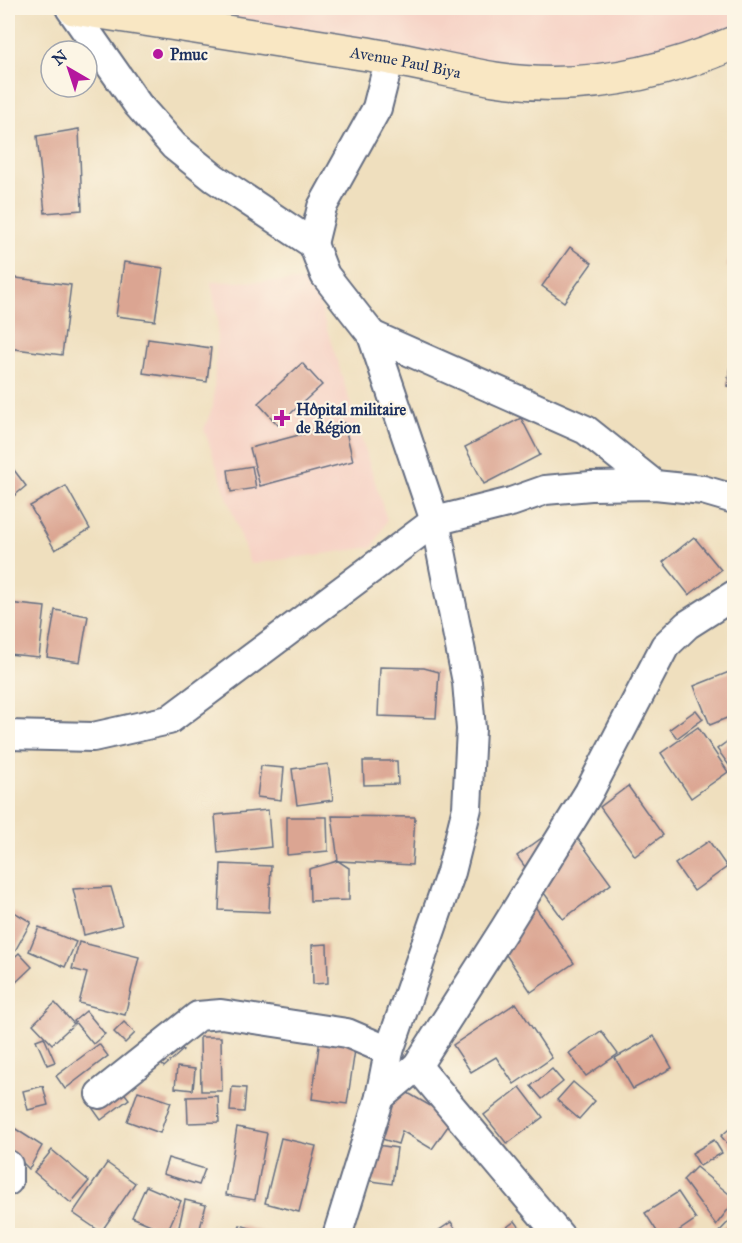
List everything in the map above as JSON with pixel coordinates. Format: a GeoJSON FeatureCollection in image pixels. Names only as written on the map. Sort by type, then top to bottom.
{"type":"FeatureCollection","features":[{"type":"Feature","properties":{"kind":"main road","name":"Avenue Paul Biya"},"geometry":{"type":"LineString","coordinates":[[72,8],[390,57],[497,79],[608,81],[662,69],[735,43]]}},
{"type":"Feature","properties":{"kind":"street"},"geometry":{"type":"LineString","coordinates":[[72,8],[138,105],[174,146],[214,178],[313,244]]}},
{"type":"Feature","properties":{"kind":"street"},"geometry":{"type":"LineString","coordinates":[[337,1236],[380,1097],[394,1039],[461,840],[471,770],[467,682],[435,521],[372,335],[325,275],[313,244],[322,207],[377,108],[390,57]]}},
{"type":"Feature","properties":{"kind":"street"},"geometry":{"type":"LineString","coordinates":[[372,335],[586,430],[655,485]]}},
{"type":"Feature","properties":{"kind":"street"},"geometry":{"type":"LineString","coordinates":[[8,735],[93,737],[169,720],[435,521],[511,502],[545,490],[655,485],[703,490],[735,499]]}},
{"type":"Feature","properties":{"kind":"street"},"geometry":{"type":"LineString","coordinates":[[380,1097],[417,1066],[589,792],[665,646],[687,625],[735,596]]}},
{"type":"Feature","properties":{"kind":"street"},"geometry":{"type":"LineString","coordinates":[[100,1094],[198,1016],[221,1014],[394,1039]]}},
{"type":"Feature","properties":{"kind":"street"},"geometry":{"type":"LineString","coordinates":[[417,1066],[560,1236]]}},
{"type":"Feature","properties":{"kind":"street"},"geometry":{"type":"LineString","coordinates":[[8,1166],[8,1181]]}},
{"type":"Feature","properties":{"kind":"shaded area"},"geometry":{"type":"Polygon","coordinates":[[[74,8],[734,8],[734,38],[621,75],[513,76],[74,8]]]}},
{"type":"Feature","properties":{"kind":"shaded area","name":"Hôpital militaire de Région"},"geometry":{"type":"Polygon","coordinates":[[[312,281],[387,520],[373,547],[250,564],[204,429],[213,406],[218,320],[211,282],[312,281]]]}},
{"type":"Feature","properties":{"kind":"building"},"geometry":{"type":"Polygon","coordinates":[[[79,129],[82,210],[45,213],[37,136],[79,129]]]}},
{"type":"Feature","properties":{"kind":"building"},"geometry":{"type":"Polygon","coordinates":[[[734,239],[734,268],[727,267],[734,239]]]}},
{"type":"Feature","properties":{"kind":"building"},"geometry":{"type":"Polygon","coordinates":[[[570,247],[592,263],[564,302],[542,286],[570,247]]]}},
{"type":"Feature","properties":{"kind":"building"},"geometry":{"type":"Polygon","coordinates":[[[124,262],[163,268],[155,321],[116,316],[124,262]]]}},
{"type":"Feature","properties":{"kind":"building"},"geometry":{"type":"Polygon","coordinates":[[[8,277],[71,285],[62,355],[8,348],[8,277]]]}},
{"type":"Feature","properties":{"kind":"building"},"geometry":{"type":"Polygon","coordinates":[[[148,339],[211,348],[207,382],[143,373],[148,339]]]}},
{"type":"Feature","properties":{"kind":"building"},"geometry":{"type":"Polygon","coordinates":[[[734,343],[734,387],[727,386],[734,343]]]}},
{"type":"Feature","properties":{"kind":"building"},"geometry":{"type":"Polygon","coordinates":[[[302,363],[322,385],[278,425],[258,403],[302,363]]]}},
{"type":"Feature","properties":{"kind":"building"},"geometry":{"type":"Polygon","coordinates":[[[521,418],[540,455],[484,484],[465,447],[521,418]]]}},
{"type":"Feature","properties":{"kind":"building"},"geometry":{"type":"Polygon","coordinates":[[[344,423],[353,461],[260,486],[250,448],[344,423]]]}},
{"type":"Feature","properties":{"kind":"building"},"geometry":{"type":"Polygon","coordinates":[[[8,462],[26,486],[8,501],[8,462]]]}},
{"type":"Feature","properties":{"kind":"building"},"geometry":{"type":"Polygon","coordinates":[[[252,466],[256,488],[231,492],[228,470],[252,466]]]}},
{"type":"Feature","properties":{"kind":"building"},"geometry":{"type":"Polygon","coordinates":[[[66,486],[90,529],[55,550],[30,506],[66,486]]]}},
{"type":"Feature","properties":{"kind":"building"},"geometry":{"type":"Polygon","coordinates":[[[694,537],[721,570],[689,595],[663,562],[694,537]]]}},
{"type":"Feature","properties":{"kind":"building"},"geometry":{"type":"Polygon","coordinates":[[[8,603],[45,607],[39,657],[8,654],[8,603]]]}},
{"type":"Feature","properties":{"kind":"building"},"geometry":{"type":"Polygon","coordinates":[[[55,610],[88,616],[80,662],[47,657],[55,610]]]}},
{"type":"Feature","properties":{"kind":"building"},"geometry":{"type":"Polygon","coordinates":[[[380,667],[424,668],[439,672],[436,718],[378,716],[380,667]]]}},
{"type":"Feature","properties":{"kind":"building"},"geometry":{"type":"Polygon","coordinates":[[[734,670],[734,715],[710,725],[694,686],[734,670]]]}},
{"type":"Feature","properties":{"kind":"building"},"geometry":{"type":"Polygon","coordinates":[[[696,710],[703,719],[677,738],[670,729],[696,710]]]}},
{"type":"Feature","properties":{"kind":"building"},"geometry":{"type":"Polygon","coordinates":[[[698,727],[728,772],[691,798],[661,753],[698,727]]]}},
{"type":"Feature","properties":{"kind":"building"},"geometry":{"type":"Polygon","coordinates":[[[732,738],[734,741],[734,772],[717,749],[732,738]]]}},
{"type":"Feature","properties":{"kind":"building"},"geometry":{"type":"Polygon","coordinates":[[[363,761],[397,761],[398,784],[364,785],[363,761]]]}},
{"type":"Feature","properties":{"kind":"building"},"geometry":{"type":"Polygon","coordinates":[[[328,764],[333,800],[297,805],[292,769],[328,764]]]}},
{"type":"Feature","properties":{"kind":"building"},"geometry":{"type":"Polygon","coordinates":[[[261,766],[284,768],[281,800],[257,797],[261,766]]]}},
{"type":"Feature","properties":{"kind":"building"},"geometry":{"type":"Polygon","coordinates":[[[628,786],[663,835],[635,856],[600,807],[628,786]]]}},
{"type":"Feature","properties":{"kind":"building"},"geometry":{"type":"Polygon","coordinates":[[[268,810],[271,847],[218,853],[215,815],[268,810]]]}},
{"type":"Feature","properties":{"kind":"building"},"geometry":{"type":"Polygon","coordinates":[[[332,816],[415,817],[412,865],[338,861],[332,816]]]}},
{"type":"Feature","properties":{"kind":"building"},"geometry":{"type":"Polygon","coordinates":[[[287,817],[327,817],[328,851],[287,855],[287,817]]]}},
{"type":"Feature","properties":{"kind":"building"},"geometry":{"type":"Polygon","coordinates":[[[565,821],[611,884],[563,919],[517,856],[565,821]]]}},
{"type":"Feature","properties":{"kind":"building"},"geometry":{"type":"Polygon","coordinates":[[[709,841],[727,867],[694,891],[675,864],[709,841]]]}},
{"type":"Feature","properties":{"kind":"building"},"geometry":{"type":"Polygon","coordinates":[[[338,861],[349,868],[349,900],[310,901],[309,869],[338,861]]]}},
{"type":"Feature","properties":{"kind":"building"},"geometry":{"type":"Polygon","coordinates":[[[221,864],[271,866],[269,912],[219,910],[221,864]]]}},
{"type":"Feature","properties":{"kind":"building"},"geometry":{"type":"Polygon","coordinates":[[[111,887],[122,925],[84,935],[73,889],[111,887]]]}},
{"type":"Feature","properties":{"kind":"building"},"geometry":{"type":"Polygon","coordinates":[[[534,905],[574,963],[531,992],[492,934],[534,905]]]}},
{"type":"Feature","properties":{"kind":"building"},"geometry":{"type":"Polygon","coordinates":[[[14,912],[31,922],[15,951],[8,946],[8,924],[14,912]]]}},
{"type":"Feature","properties":{"kind":"building"},"geometry":{"type":"Polygon","coordinates":[[[39,927],[76,942],[65,967],[29,951],[39,927]]]}},
{"type":"Feature","properties":{"kind":"building"},"geometry":{"type":"Polygon","coordinates":[[[79,942],[139,957],[125,1015],[79,1003],[87,973],[72,969],[79,942]]]}},
{"type":"Feature","properties":{"kind":"building"},"geometry":{"type":"Polygon","coordinates":[[[327,944],[328,983],[313,984],[312,945],[327,944]]]}},
{"type":"Feature","properties":{"kind":"building"},"geometry":{"type":"Polygon","coordinates":[[[19,953],[32,967],[13,985],[8,980],[8,963],[19,953]]]}},
{"type":"Feature","properties":{"kind":"building"},"geometry":{"type":"Polygon","coordinates":[[[55,1003],[74,1024],[52,1044],[33,1024],[55,1003]]]}},
{"type":"Feature","properties":{"kind":"building"},"geometry":{"type":"Polygon","coordinates":[[[516,1003],[552,1058],[514,1084],[496,1057],[471,1072],[453,1045],[516,1003]]]}},
{"type":"Feature","properties":{"kind":"building"},"geometry":{"type":"Polygon","coordinates":[[[86,1011],[105,1034],[93,1044],[74,1021],[86,1011]]]}},
{"type":"Feature","properties":{"kind":"building"},"geometry":{"type":"Polygon","coordinates":[[[124,1022],[135,1033],[125,1043],[114,1032],[124,1022]]]}},
{"type":"Feature","properties":{"kind":"building"},"geometry":{"type":"Polygon","coordinates":[[[601,1031],[618,1054],[586,1076],[569,1053],[601,1031]]]}},
{"type":"Feature","properties":{"kind":"building"},"geometry":{"type":"Polygon","coordinates":[[[654,1036],[672,1068],[633,1089],[615,1058],[654,1036]]]}},
{"type":"Feature","properties":{"kind":"building"},"geometry":{"type":"Polygon","coordinates":[[[44,1037],[55,1062],[47,1065],[36,1040],[44,1037]]]}},
{"type":"Feature","properties":{"kind":"building"},"geometry":{"type":"Polygon","coordinates":[[[200,1037],[221,1037],[222,1091],[201,1091],[200,1037]]]}},
{"type":"Feature","properties":{"kind":"building"},"geometry":{"type":"Polygon","coordinates":[[[320,1038],[356,1043],[347,1104],[312,1099],[320,1038]]]}},
{"type":"Feature","properties":{"kind":"building"},"geometry":{"type":"Polygon","coordinates":[[[176,1041],[183,1050],[164,1067],[156,1058],[176,1041]]]}},
{"type":"Feature","properties":{"kind":"building"},"geometry":{"type":"Polygon","coordinates":[[[99,1044],[108,1056],[65,1089],[56,1076],[99,1044]]]}},
{"type":"Feature","properties":{"kind":"building"},"geometry":{"type":"Polygon","coordinates":[[[177,1067],[195,1069],[193,1090],[175,1088],[177,1067]]]}},
{"type":"Feature","properties":{"kind":"building"},"geometry":{"type":"Polygon","coordinates":[[[552,1069],[563,1082],[542,1099],[531,1086],[552,1069]]]}},
{"type":"Feature","properties":{"kind":"building"},"geometry":{"type":"Polygon","coordinates":[[[573,1082],[595,1101],[579,1119],[557,1100],[573,1082]]]}},
{"type":"Feature","properties":{"kind":"building"},"geometry":{"type":"Polygon","coordinates":[[[43,1086],[48,1105],[28,1110],[23,1091],[43,1086]]]}},
{"type":"Feature","properties":{"kind":"building"},"geometry":{"type":"Polygon","coordinates":[[[119,1086],[129,1099],[101,1120],[91,1106],[119,1086]]]}},
{"type":"Feature","properties":{"kind":"building"},"geometry":{"type":"Polygon","coordinates":[[[232,1087],[246,1088],[244,1112],[230,1111],[232,1087]]]}},
{"type":"Feature","properties":{"kind":"building"},"geometry":{"type":"Polygon","coordinates":[[[520,1087],[543,1117],[507,1144],[484,1115],[520,1087]]]}},
{"type":"Feature","properties":{"kind":"building"},"geometry":{"type":"Polygon","coordinates":[[[401,1089],[453,1119],[432,1149],[402,1131],[398,1144],[363,1133],[401,1089]]]}},
{"type":"Feature","properties":{"kind":"building"},"geometry":{"type":"Polygon","coordinates":[[[138,1091],[171,1102],[160,1133],[127,1121],[138,1091]]]}},
{"type":"Feature","properties":{"kind":"building"},"geometry":{"type":"Polygon","coordinates":[[[218,1096],[219,1122],[188,1123],[187,1097],[218,1096]]]}},
{"type":"Feature","properties":{"kind":"building"},"geometry":{"type":"Polygon","coordinates":[[[8,1124],[42,1146],[29,1169],[8,1148],[8,1124]]]}},
{"type":"Feature","properties":{"kind":"building"},"geometry":{"type":"Polygon","coordinates":[[[734,1125],[734,1152],[721,1136],[734,1125]]]}},
{"type":"Feature","properties":{"kind":"building"},"geometry":{"type":"Polygon","coordinates":[[[237,1127],[267,1133],[255,1200],[226,1195],[237,1127]]]}},
{"type":"Feature","properties":{"kind":"building"},"geometry":{"type":"Polygon","coordinates":[[[281,1138],[316,1146],[299,1212],[265,1203],[281,1138]]]}},
{"type":"Feature","properties":{"kind":"building"},"geometry":{"type":"Polygon","coordinates":[[[714,1140],[722,1153],[700,1166],[692,1153],[714,1140]]]}},
{"type":"Feature","properties":{"kind":"building"},"geometry":{"type":"Polygon","coordinates":[[[356,1142],[397,1148],[392,1184],[351,1178],[356,1142]]]}},
{"type":"Feature","properties":{"kind":"building"},"geometry":{"type":"Polygon","coordinates":[[[52,1150],[89,1181],[71,1203],[34,1172],[52,1150]]]}},
{"type":"Feature","properties":{"kind":"building"},"geometry":{"type":"Polygon","coordinates":[[[168,1158],[205,1169],[199,1185],[163,1174],[168,1158]]]}},
{"type":"Feature","properties":{"kind":"building"},"geometry":{"type":"Polygon","coordinates":[[[107,1163],[135,1183],[101,1232],[73,1213],[107,1163]]]}},
{"type":"Feature","properties":{"kind":"building"},"geometry":{"type":"Polygon","coordinates":[[[696,1167],[734,1198],[734,1202],[716,1225],[683,1180],[696,1167]]]}},
{"type":"Feature","properties":{"kind":"building"},"geometry":{"type":"Polygon","coordinates":[[[146,1186],[181,1201],[167,1232],[132,1217],[146,1186]]]}},
{"type":"Feature","properties":{"kind":"building"},"geometry":{"type":"Polygon","coordinates":[[[678,1192],[696,1219],[671,1236],[660,1236],[645,1213],[678,1192]]]}},
{"type":"Feature","properties":{"kind":"building"},"geometry":{"type":"Polygon","coordinates":[[[185,1200],[206,1205],[198,1236],[177,1236],[185,1200]]]}},
{"type":"Feature","properties":{"kind":"building"},"geometry":{"type":"Polygon","coordinates":[[[733,1217],[734,1236],[715,1236],[733,1217]]]}},
{"type":"Feature","properties":{"kind":"building"},"geometry":{"type":"Polygon","coordinates":[[[515,1221],[526,1236],[495,1236],[515,1221]]]}},
{"type":"Feature","properties":{"kind":"building"},"geometry":{"type":"Polygon","coordinates":[[[451,1222],[460,1236],[437,1236],[435,1233],[451,1222]]]}},
{"type":"Feature","properties":{"kind":"building"},"geometry":{"type":"Polygon","coordinates":[[[240,1225],[273,1235],[236,1236],[240,1225]]]}},
{"type":"Feature","properties":{"kind":"place","name":"Pmuc"},"geometry":{"type":"Point","coordinates":[158,54]}},
{"type":"Feature","properties":{"kind":"place","name":"Hôpital militaire de Région"},"geometry":{"type":"Point","coordinates":[282,418]}}]}
